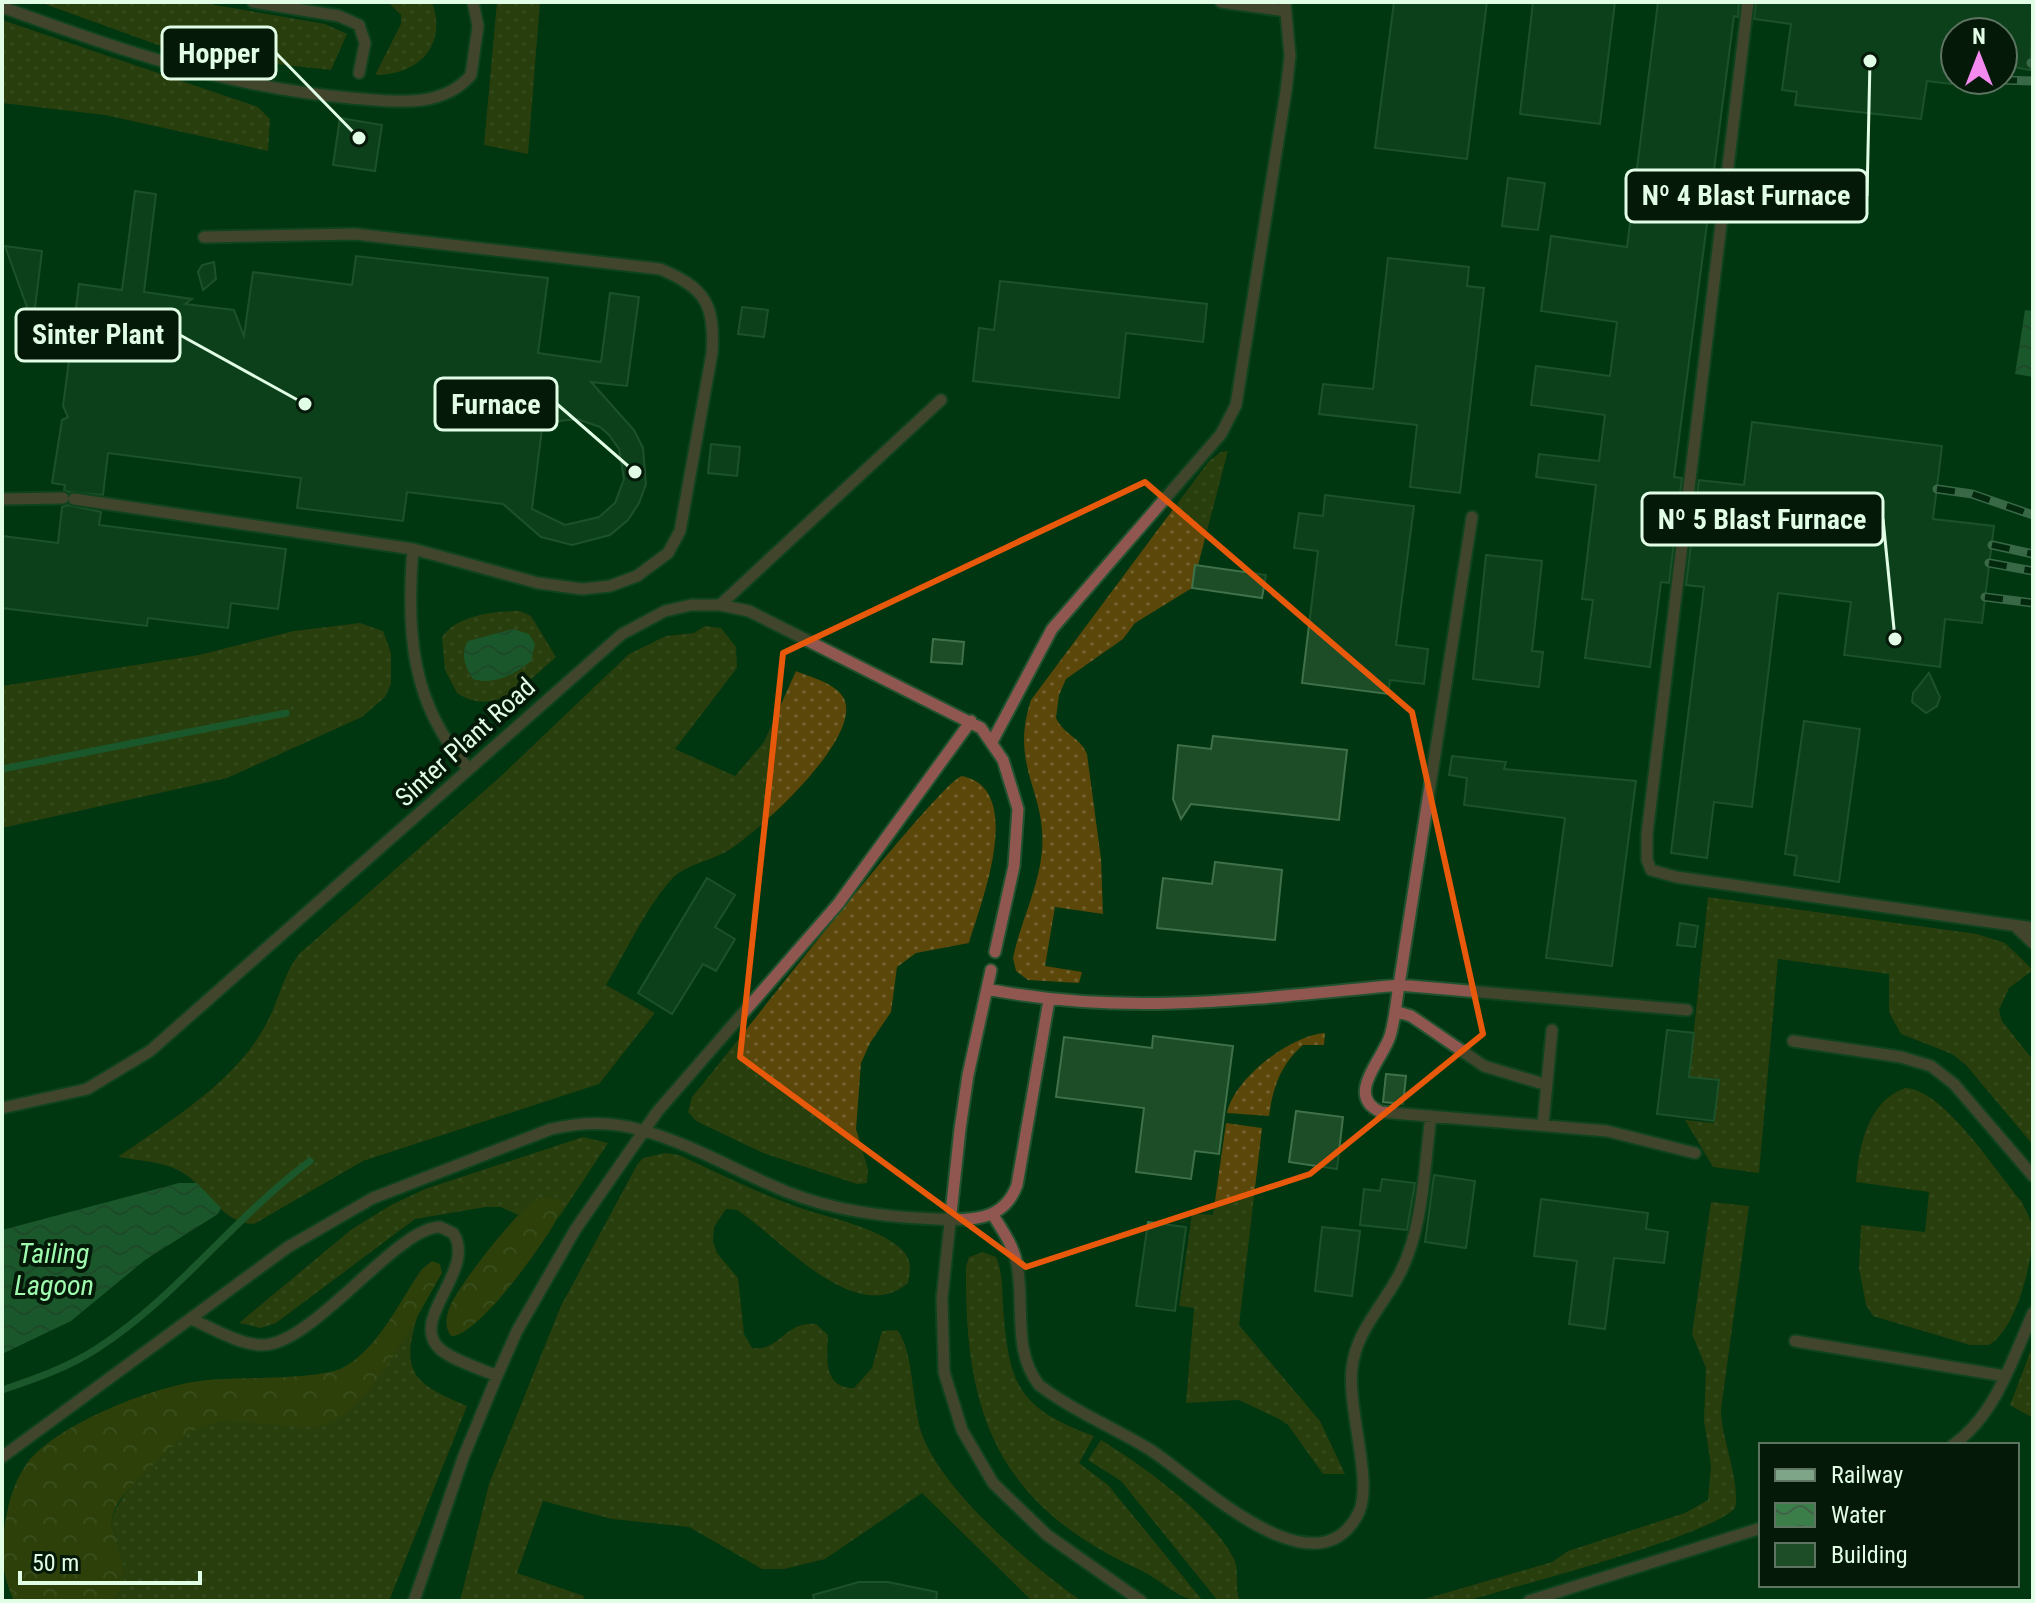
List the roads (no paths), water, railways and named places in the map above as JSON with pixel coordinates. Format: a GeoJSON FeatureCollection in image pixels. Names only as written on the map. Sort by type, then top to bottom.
{"type":"FeatureCollection","features":[{"type":"Feature","properties":{"kind":"lane"},"geometry":{"type":"LineString","coordinates":[[253,2],[339,16],[359,25],[365,43],[359,73]]}},
{"type":"Feature","properties":{"kind":"lane"},"geometry":{"type":"LineString","coordinates":[[2,7],[192,72],[312,95],[398,101],[449,94],[471,75],[478,26],[473,2]]}},
{"type":"Feature","properties":{"kind":"lane"},"geometry":{"type":"LineString","coordinates":[[995,952],[1014,866],[1018,828],[1011,778],[993,740],[1052,629],[1221,434],[1236,405],[1290,56],[1285,7],[1221,2]]}},
{"type":"Feature","properties":{"kind":"lane"},"geometry":{"type":"LineString","coordinates":[[1748,2],[1647,834],[1647,860],[1651,870],[1676,877],[2033,928]]}},
{"type":"Feature","properties":{"kind":"lane"},"geometry":{"type":"LineString","coordinates":[[2,499],[69,498],[413,549],[538,583],[582,589],[623,581],[660,561],[680,531],[687,509],[714,325],[699,290],[683,278],[660,269],[387,237],[304,233],[204,237]]}},
{"type":"Feature","properties":{"kind":"lane"},"geometry":{"type":"LineString","coordinates":[[720,605],[941,400]]}},
{"type":"Feature","properties":{"kind":"lane"},"geometry":{"type":"LineString","coordinates":[[1472,517],[1395,1011],[1386,1047],[1366,1083],[1365,1096],[1373,1109],[1381,1112],[1607,1131],[1695,1153]]}},
{"type":"Feature","properties":{"kind":"lane"},"geometry":{"type":"LineString","coordinates":[[413,549],[411,618],[422,689],[431,718],[445,742],[468,768]]}},
{"type":"Feature","properties":{"kind":"lane","name":"Sinter Plant Road"},"geometry":{"type":"LineString","coordinates":[[2,1108],[87,1089],[150,1051],[622,634],[665,611],[691,605],[720,605],[749,611],[895,687],[971,721],[993,740]]}},
{"type":"Feature","properties":{"kind":"lane"},"geometry":{"type":"LineString","coordinates":[[414,1601],[463,1458],[497,1376],[557,1261],[643,1130],[838,904],[971,721]]}},
{"type":"Feature","properties":{"kind":"lane"},"geometry":{"type":"LineString","coordinates":[[2015,926],[2033,943]]}},
{"type":"Feature","properties":{"kind":"lane"},"geometry":{"type":"LineString","coordinates":[[991,970],[968,1075],[941,1341],[944,1372],[962,1430],[993,1483],[1016,1509],[1080,1560],[1141,1601]]}},
{"type":"Feature","properties":{"kind":"lane"},"geometry":{"type":"LineString","coordinates":[[987,989],[1049,1000],[1162,1005],[1399,985],[1687,1010]]}},
{"type":"Feature","properties":{"kind":"lane"},"geometry":{"type":"LineString","coordinates":[[2,1457],[288,1247],[373,1198],[408,1182],[551,1129],[582,1123],[611,1123],[643,1130],[790,1193],[878,1216],[952,1220],[993,1215],[1008,1204],[1017,1185],[1049,1000]]}},
{"type":"Feature","properties":{"kind":"lane"},"geometry":{"type":"LineString","coordinates":[[1395,1011],[1411,1016],[1484,1066],[1547,1085]]}},
{"type":"Feature","properties":{"kind":"lane"},"geometry":{"type":"LineString","coordinates":[[1543,1125],[1552,1030]]}},
{"type":"Feature","properties":{"kind":"lane"},"geometry":{"type":"LineString","coordinates":[[1793,1041],[1901,1057],[1931,1066],[1954,1084],[2033,1176]]}},
{"type":"Feature","properties":{"kind":"lane"},"geometry":{"type":"LineString","coordinates":[[993,1215],[1017,1262],[1022,1350],[1029,1372],[1039,1385],[1152,1451],[1270,1533],[1300,1543],[1318,1542],[1334,1537],[1351,1524],[1363,1496],[1351,1399],[1352,1366],[1360,1339],[1401,1270],[1414,1238],[1431,1116]]}},
{"type":"Feature","properties":{"kind":"lane"},"geometry":{"type":"LineString","coordinates":[[191,1319],[241,1340],[260,1345],[276,1343],[309,1322],[418,1235],[440,1227],[453,1233],[459,1251],[457,1267],[433,1318],[434,1340],[443,1351],[497,1376]]}},
{"type":"Feature","properties":{"kind":"lane"},"geometry":{"type":"LineString","coordinates":[[1955,1443],[1985,1414],[2033,1313]]}},
{"type":"Feature","properties":{"kind":"lane"},"geometry":{"type":"LineString","coordinates":[[1795,1341],[2005,1376]]}},
{"type":"Feature","properties":{"kind":"lane"},"geometry":{"type":"LineString","coordinates":[[1529,1601],[1759,1529]]}},
{"type":"Feature","properties":{"kind":"water"},"geometry":{"type":"Polygon","coordinates":[[[2025,310],[2033,311],[2033,377],[2015,374],[2025,310]]]}},
{"type":"Feature","properties":{"kind":"water"},"geometry":{"type":"Polygon","coordinates":[[[513,629],[529,634],[535,644],[531,661],[504,678],[489,681],[473,679],[464,660],[468,641],[513,629]]]}},
{"type":"Feature","properties":{"kind":"water","name":"Tailing Lagoon"},"geometry":{"type":"Polygon","coordinates":[[[179,1183],[197,1183],[221,1208],[218,1214],[145,1260],[71,1321],[2,1354],[2,1230],[179,1183]]]}},
{"type":"Feature","properties":{"kind":"waterway"},"geometry":{"type":"LineString","coordinates":[[2,769],[286,713]]}},
{"type":"Feature","properties":{"kind":"waterway"},"geometry":{"type":"LineString","coordinates":[[2,1390],[75,1361],[127,1328],[282,1183],[310,1161]]}},
{"type":"Feature","properties":{"kind":"railway"},"geometry":{"type":"LineString","coordinates":[[2019,81],[2033,81]]}},
{"type":"Feature","properties":{"kind":"railway"},"geometry":{"type":"LineString","coordinates":[[1937,489],[1972,494],[2033,515]]}},
{"type":"Feature","properties":{"kind":"railway"},"geometry":{"type":"LineString","coordinates":[[1992,545],[2033,554]]}},
{"type":"Feature","properties":{"kind":"railway"},"geometry":{"type":"LineString","coordinates":[[1989,563],[2033,571]]}},
{"type":"Feature","properties":{"kind":"railway"},"geometry":{"type":"LineString","coordinates":[[1985,597],[2033,603]]}},
{"type":"Feature","properties":{"kind":"place","name":"Nº 4 Blast Furnace"},"geometry":{"type":"Point","coordinates":[1870,61]}},
{"type":"Feature","properties":{"kind":"place","name":"Hopper"},"geometry":{"type":"Point","coordinates":[359,138]}},
{"type":"Feature","properties":{"kind":"place","name":"Sinter Plant"},"geometry":{"type":"Point","coordinates":[305,404]}},
{"type":"Feature","properties":{"kind":"place","name":"Furnace"},"geometry":{"type":"Point","coordinates":[635,472]}},
{"type":"Feature","properties":{"kind":"place","name":"Nº 5 Blast Furnace"},"geometry":{"type":"Point","coordinates":[1895,639]}}]}
